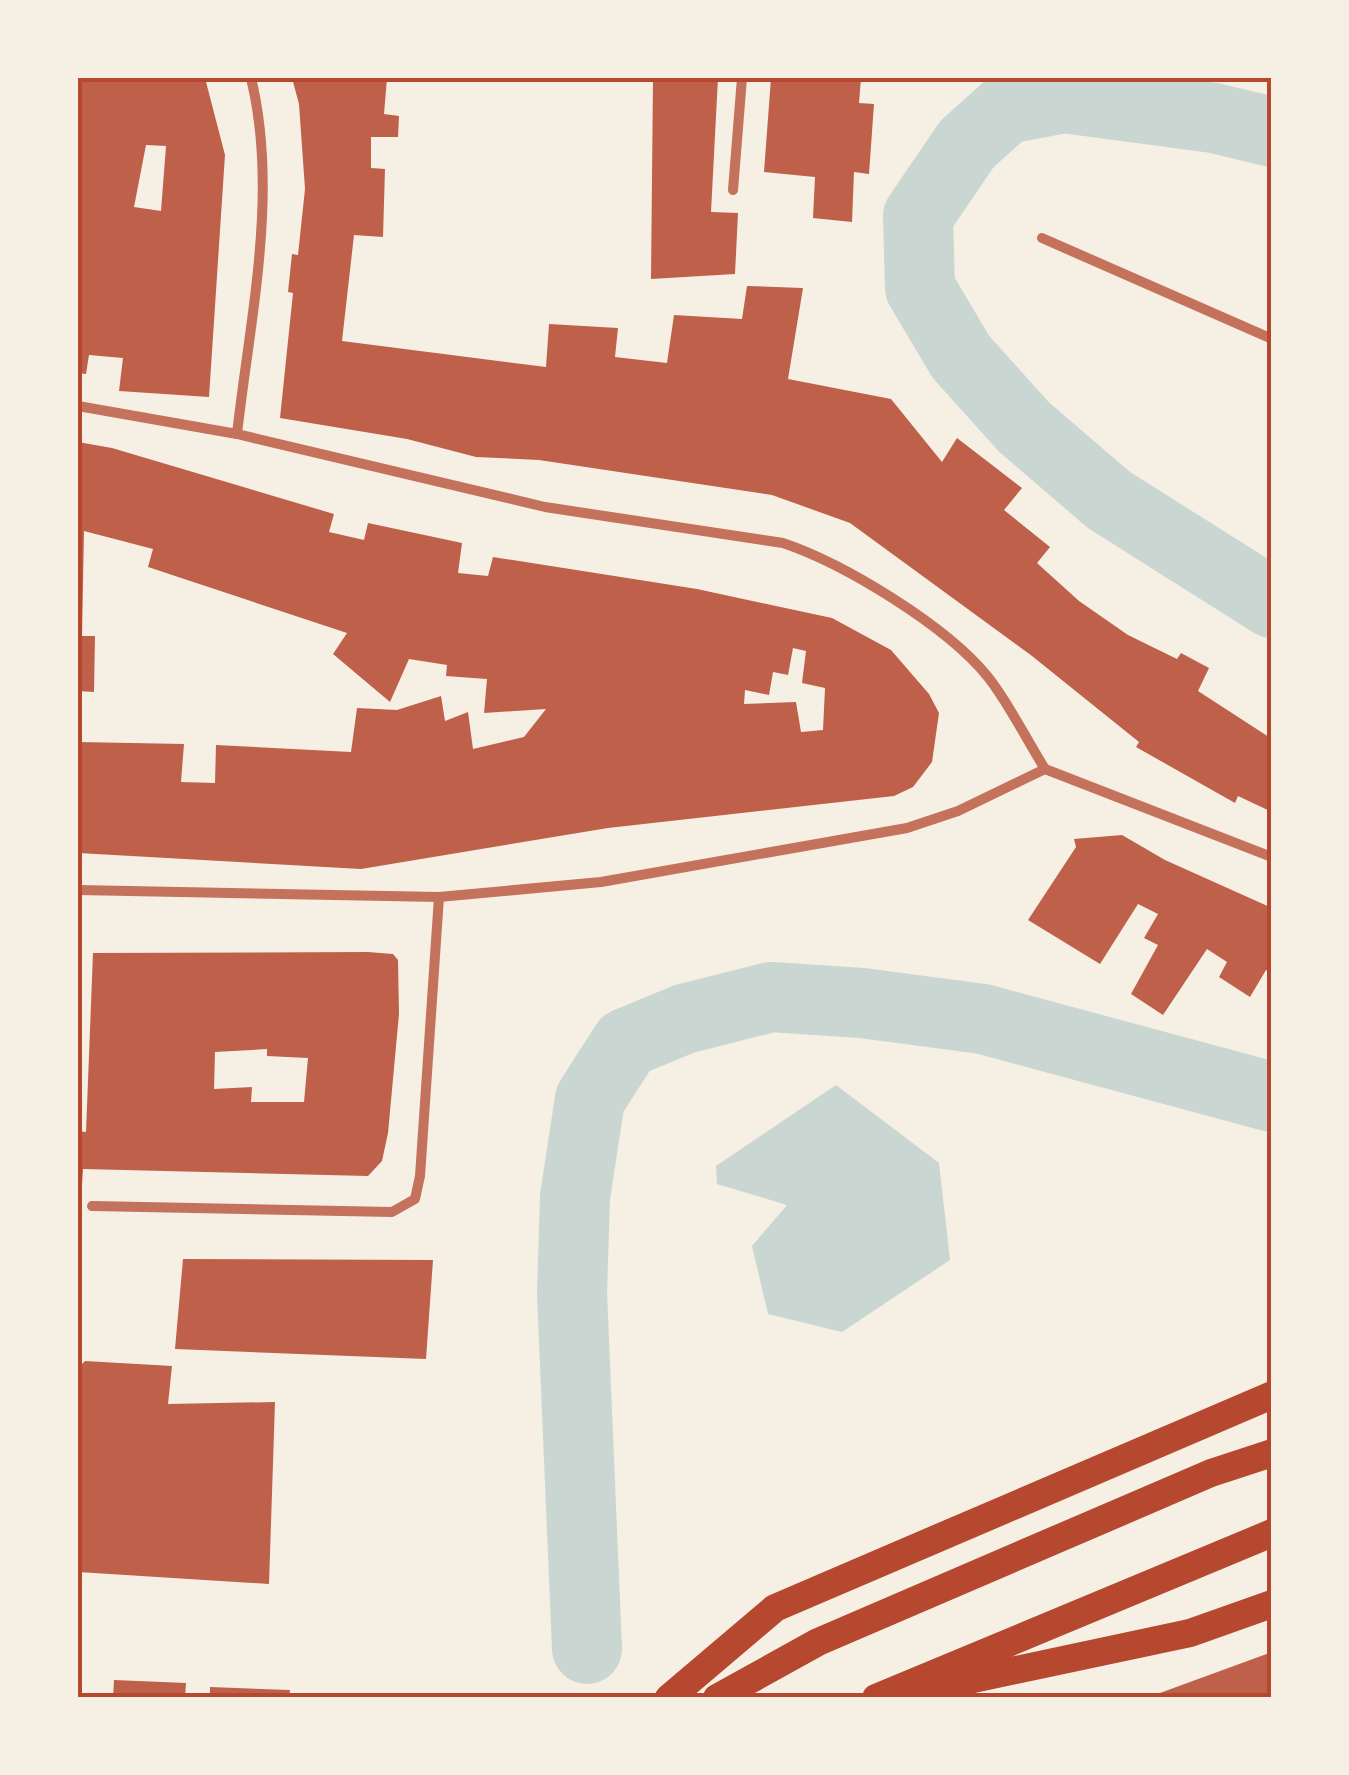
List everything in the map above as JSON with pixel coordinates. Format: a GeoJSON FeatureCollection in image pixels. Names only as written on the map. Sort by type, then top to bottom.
{"type":"FeatureCollection","features":[{"type":"Feature","properties":{"kind":"highway"},"geometry":{"type":"LineString","coordinates":[[669,1698],[775,1608],[1272,1396]]}},
{"type":"Feature","properties":{"kind":"highway"},"geometry":{"type":"LineString","coordinates":[[717,1698],[818,1642],[1211,1473],[1272,1453]]}},
{"type":"Feature","properties":{"kind":"highway"},"geometry":{"type":"LineString","coordinates":[[876,1698],[1272,1533]]}},
{"type":"Feature","properties":{"kind":"highway"},"geometry":{"type":"LineString","coordinates":[[886,1698],[1190,1633],[1272,1604]]}},
{"type":"Feature","properties":{"kind":"street"},"geometry":{"type":"LineString","coordinates":[[237,434],[262,203],[263,150],[251,78]]}},
{"type":"Feature","properties":{"kind":"street"},"geometry":{"type":"LineString","coordinates":[[733,190],[742,78]]}},
{"type":"Feature","properties":{"kind":"street"},"geometry":{"type":"LineString","coordinates":[[1042,238],[1272,339]]}},
{"type":"Feature","properties":{"kind":"street"},"geometry":{"type":"LineString","coordinates":[[78,406],[237,434],[545,507],[783,543],[818,555],[861,578],[946,638],[987,676],[1045,769],[1272,857]]}},
{"type":"Feature","properties":{"kind":"street"},"geometry":{"type":"LineString","coordinates":[[78,890],[439,897],[601,882],[907,828],[958,811],[1045,769]]}},
{"type":"Feature","properties":{"kind":"street"},"geometry":{"type":"LineString","coordinates":[[92,1206],[392,1212],[415,1199],[420,1176],[439,897]]}},
{"type":"Feature","properties":{"kind":"shaded area"},"geometry":{"type":"Polygon","coordinates":[[[836,1085],[939,1163],[950,1260],[842,1332],[768,1314],[752,1246],[787,1205],[717,1184],[716,1166],[836,1085]]]}},
{"type":"Feature","properties":{"kind":"building"},"geometry":{"type":"Polygon","coordinates":[[[78,78],[205,78],[225,155],[209,397],[119,391],[123,358],[89,355],[86,374],[78,373],[78,78]],[[146,145],[134,207],[161,211],[166,146],[146,145]]]}},
{"type":"Feature","properties":{"kind":"building"},"geometry":{"type":"Polygon","coordinates":[[[292,78],[387,78],[384,114],[399,116],[398,137],[371,137],[371,168],[385,169],[383,237],[354,235],[342,341],[546,367],[549,324],[618,328],[615,357],[667,363],[674,315],[742,319],[747,286],[803,288],[788,379],[891,399],[942,462],[957,438],[1022,488],[1004,510],[1050,547],[1037,563],[1079,601],[1128,635],[1177,659],[1181,653],[1209,668],[1198,691],[1272,739],[1272,812],[1238,796],[1235,803],[1136,747],[1139,742],[1032,656],[850,523],[772,495],[539,460],[476,457],[407,439],[280,418],[293,293],[288,292],[292,254],[298,255],[305,189],[299,104],[292,78]]]}},
{"type":"Feature","properties":{"kind":"building"},"geometry":{"type":"Polygon","coordinates":[[[653,78],[718,78],[711,212],[738,213],[735,274],[651,279],[653,78]]]}},
{"type":"Feature","properties":{"kind":"building"},"geometry":{"type":"Polygon","coordinates":[[[771,78],[861,78],[859,103],[874,104],[869,174],[854,172],[852,222],[813,218],[815,177],[764,172],[771,78]]]}},
{"type":"Feature","properties":{"kind":"building"},"geometry":{"type":"Polygon","coordinates":[[[78,442],[112,448],[334,514],[329,532],[364,540],[368,523],[462,543],[458,573],[488,576],[493,557],[697,589],[832,618],[891,650],[929,694],[939,713],[932,762],[913,787],[894,796],[608,828],[361,869],[78,853],[78,742],[184,744],[181,782],[215,783],[216,745],[351,752],[357,708],[397,710],[441,696],[445,721],[468,712],[473,749],[524,737],[546,709],[484,713],[487,679],[446,676],[447,665],[409,659],[390,702],[333,654],[347,633],[148,567],[153,549],[84,531],[82,636],[95,636],[94,692],[78,691],[78,442]],[[793,648],[788,675],[773,672],[769,695],[745,690],[744,704],[796,702],[801,732],[823,730],[825,688],[802,683],[806,651],[793,648]]]}},
{"type":"Feature","properties":{"kind":"building"},"geometry":{"type":"Polygon","coordinates":[[[1122,835],[1165,860],[1272,908],[1272,974],[1266,970],[1250,997],[1219,977],[1227,962],[1207,949],[1163,1015],[1131,994],[1158,945],[1144,938],[1158,914],[1138,904],[1100,964],[1028,920],[1076,847],[1074,839],[1122,835]]]}},
{"type":"Feature","properties":{"kind":"building"},"geometry":{"type":"Polygon","coordinates":[[[93,953],[393,954],[398,960],[399,1014],[382,1161],[368,1176],[83,1169],[82,1185],[78,1185],[78,1131],[86,1132],[93,953]],[[267,1049],[215,1052],[214,1089],[252,1087],[251,1102],[304,1102],[308,1058],[267,1056],[267,1049]]]}},
{"type":"Feature","properties":{"kind":"building"},"geometry":{"type":"Polygon","coordinates":[[[183,1259],[433,1260],[426,1359],[175,1349],[183,1259]]]}},
{"type":"Feature","properties":{"kind":"building"},"geometry":{"type":"Polygon","coordinates":[[[85,1361],[172,1366],[168,1404],[275,1402],[269,1584],[78,1572],[78,1368],[85,1361]]]}},
{"type":"Feature","properties":{"kind":"building"},"geometry":{"type":"Polygon","coordinates":[[[1272,1652],[1272,1698],[1149,1698],[1149,1697],[1272,1652]]]}},
{"type":"Feature","properties":{"kind":"building"},"geometry":{"type":"Polygon","coordinates":[[[114,1680],[186,1683],[185,1698],[113,1698],[114,1680]]]}},
{"type":"Feature","properties":{"kind":"building"},"geometry":{"type":"Polygon","coordinates":[[[210,1687],[290,1690],[289,1698],[210,1698],[210,1687]]]}},
{"type":"Feature","properties":{"kind":"waterway"},"geometry":{"type":"LineString","coordinates":[[1272,132],[1214,118],[1064,98],[1006,109],[967,144],[918,216],[920,288],[961,357],[1024,427],[1109,500],[1272,603]]}},
{"type":"Feature","properties":{"kind":"waterway"},"geometry":{"type":"LineString","coordinates":[[587,1649],[572,1293],[575,1197],[590,1099],[626,1043],[684,1019],[771,997],[862,1003],[983,1019],[1272,1097]]}}]}
